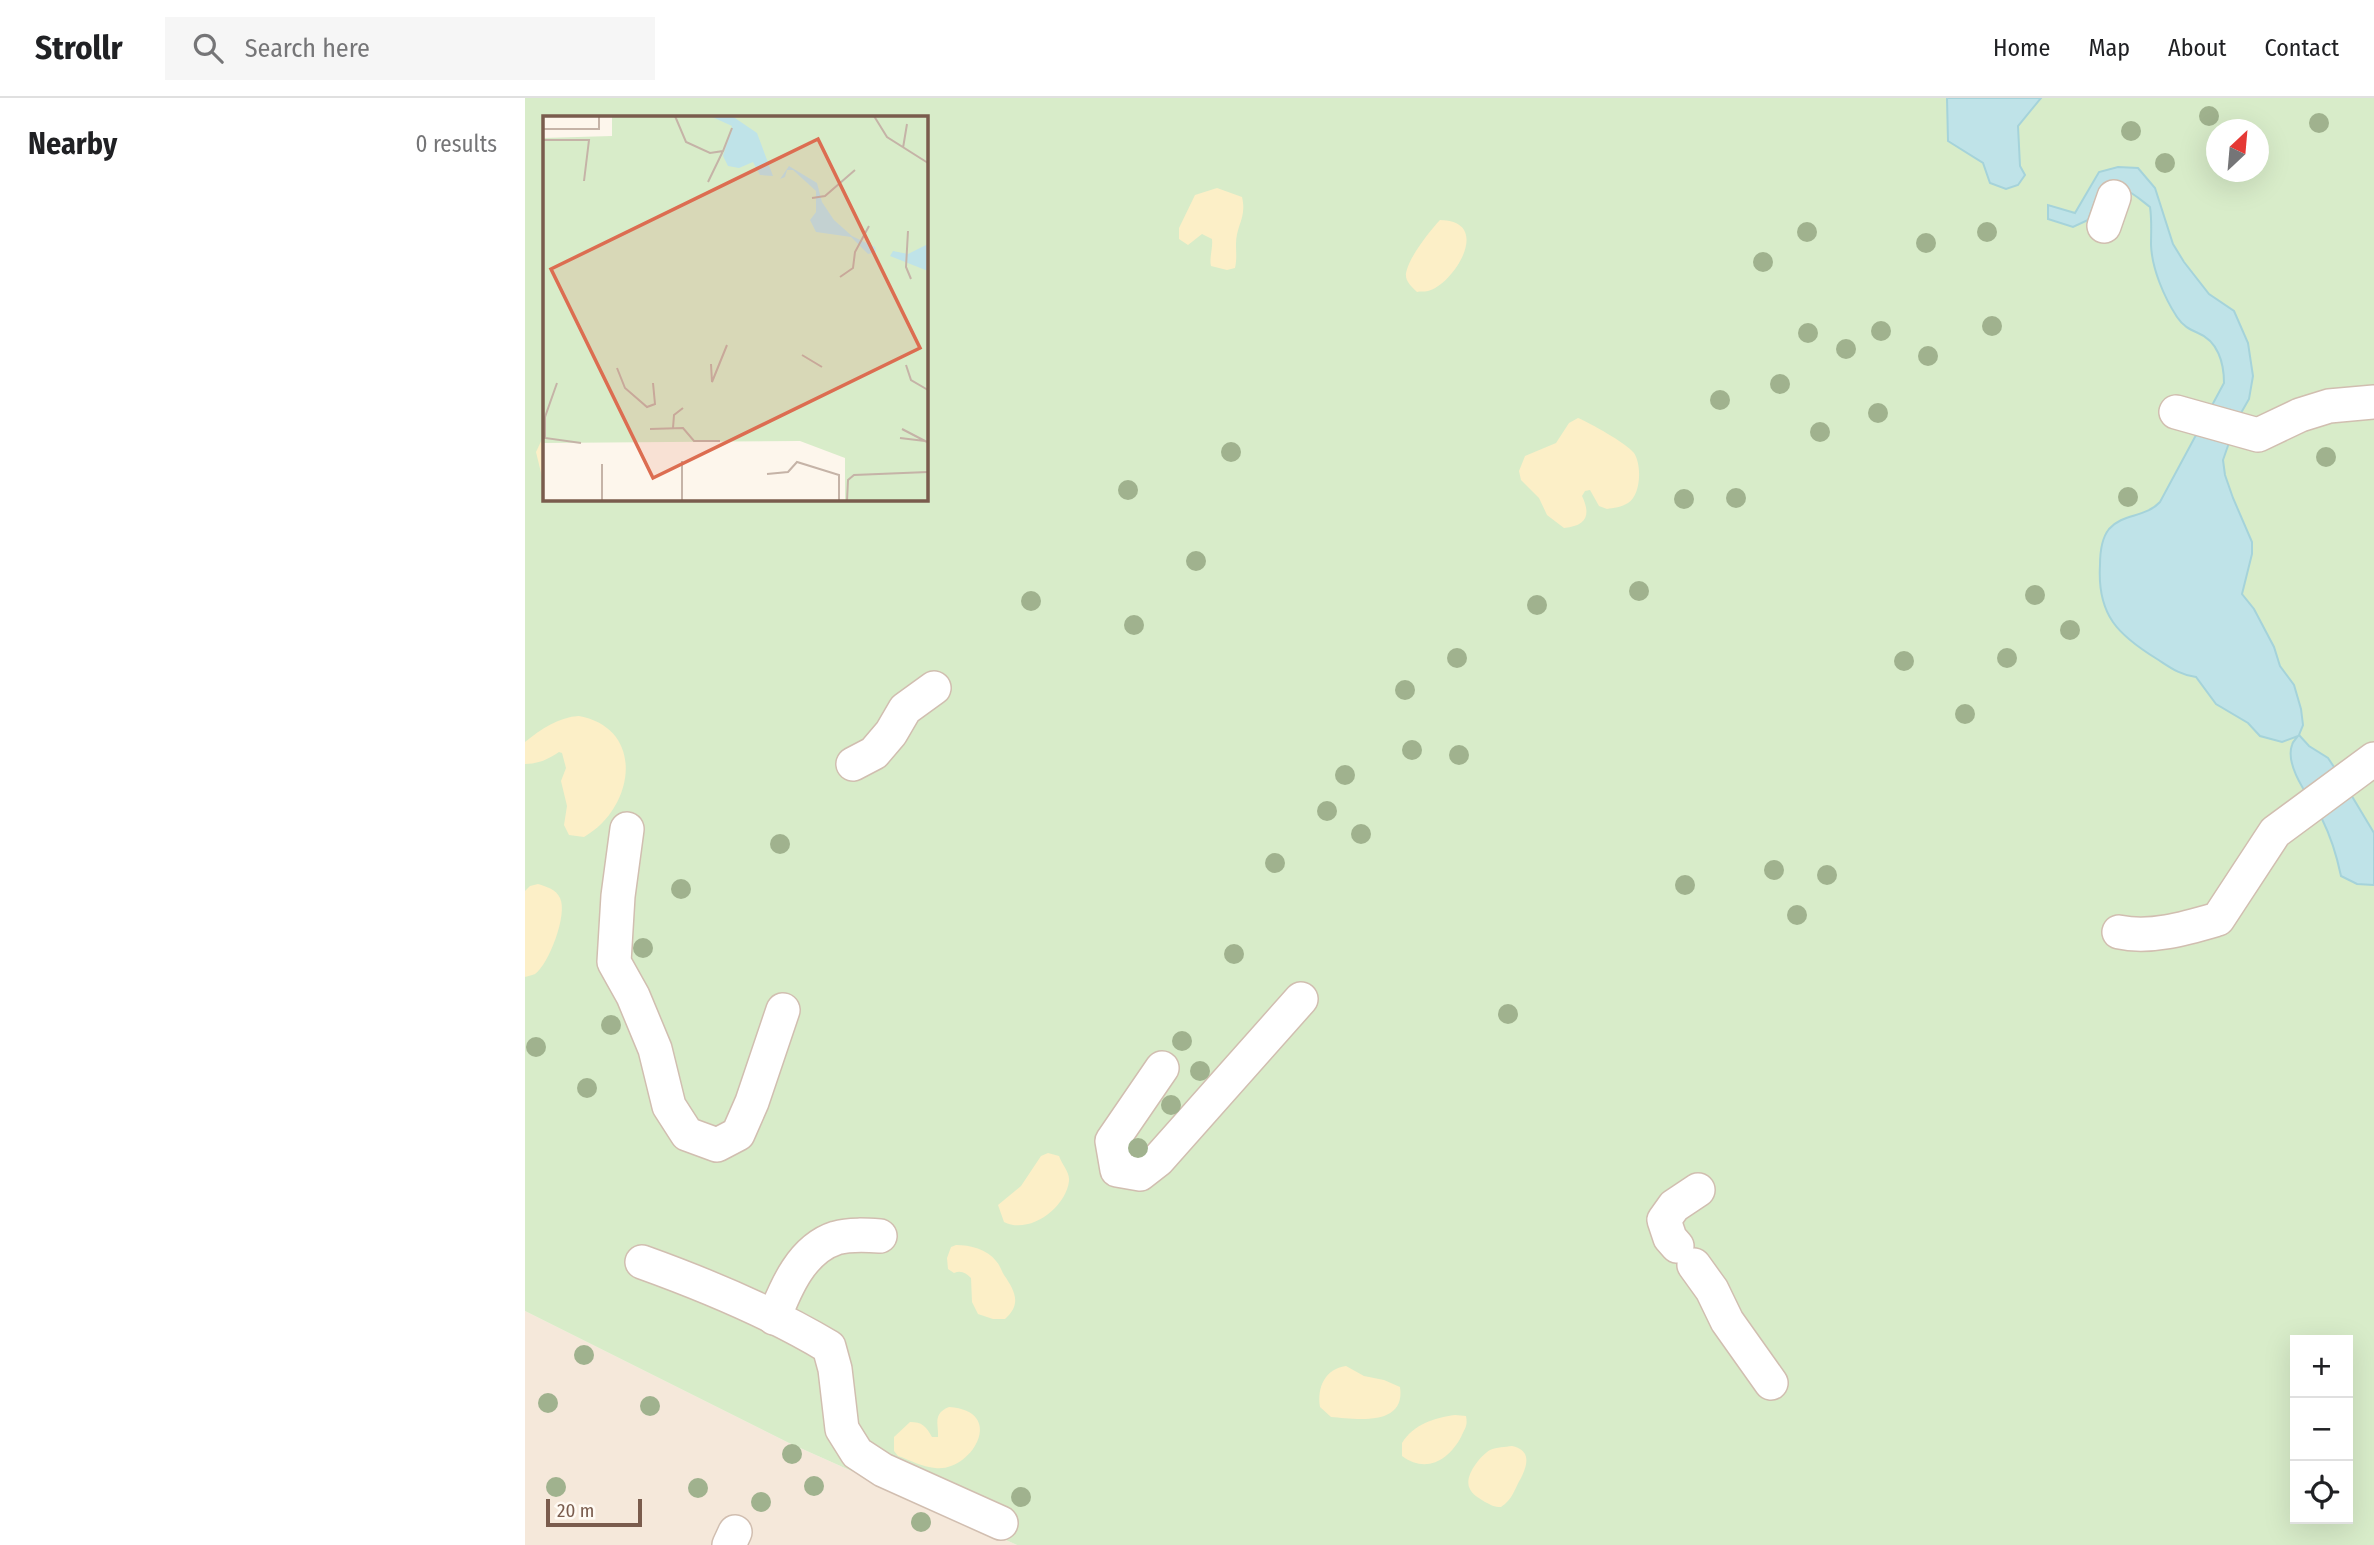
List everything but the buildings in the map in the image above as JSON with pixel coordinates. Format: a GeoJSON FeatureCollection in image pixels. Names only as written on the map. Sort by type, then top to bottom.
{"type":"FeatureCollection","features":[{"type":"Feature","properties":{"kind":"lane"},"geometry":{"type":"LineString","coordinates":[[2188,415],[2258,435],[2301,415],[2329,406],[2374,402]]}},
{"type":"Feature","properties":{"kind":"lane"},"geometry":{"type":"LineString","coordinates":[[853,764],[874,753],[891,733],[905,709],[934,688]]}},
{"type":"Feature","properties":{"kind":"lane"},"geometry":{"type":"LineString","coordinates":[[2119,932],[2131,934],[2179,930],[2218,919],[2275,832],[2374,760]]}},
{"type":"Feature","properties":{"kind":"lane"},"geometry":{"type":"LineString","coordinates":[[627,829],[618,896],[614,962],[633,996],[655,1049],[669,1105],[687,1134],[717,1145],[738,1134],[752,1102],[783,1010]]}},
{"type":"Feature","properties":{"kind":"lane"},"geometry":{"type":"LineString","coordinates":[[1162,1068],[1112,1141],[1117,1170],[1140,1174],[1158,1160],[1301,999]]}},
{"type":"Feature","properties":{"kind":"lane"},"geometry":{"type":"LineString","coordinates":[[1698,1190],[1674,1206],[1664,1220],[1670,1238],[1712,1290],[1727,1321],[1771,1383]]}},
{"type":"Feature","properties":{"kind":"lane"},"geometry":{"type":"LineString","coordinates":[[774,1318],[782,1296],[801,1264],[817,1248],[837,1238],[880,1236]]}},
{"type":"Feature","properties":{"kind":"lane"},"geometry":{"type":"LineString","coordinates":[[642,1262],[684,1276],[829,1347],[835,1369],[842,1429],[857,1453],[883,1470],[1000,1523]]}},
{"type":"Feature","properties":{"kind":"shaded area"},"geometry":{"type":"Polygon","coordinates":[[[525,1311],[789,1443],[1017,1545],[525,1545],[525,1311]]]}},
{"type":"Feature","properties":{"kind":"green space"},"geometry":{"type":"Polygon","coordinates":[[[525,98],[2374,98],[2374,1545],[1017,1545],[789,1443],[525,1311],[525,98]]]}},
{"type":"Feature","properties":{"kind":"sand"},"geometry":{"type":"Polygon","coordinates":[[[1217,188],[1242,197],[1243,204],[1236,237],[1235,268],[1227,270],[1211,266],[1212,239],[1202,234],[1188,245],[1179,239],[1179,228],[1195,195],[1217,188]]]}},
{"type":"Feature","properties":{"kind":"sand"},"geometry":{"type":"Polygon","coordinates":[[[1440,220],[1456,223],[1464,231],[1467,241],[1464,254],[1448,278],[1428,291],[1417,292],[1406,278],[1406,273],[1420,245],[1440,220]]]}},
{"type":"Feature","properties":{"kind":"sand"},"geometry":{"type":"Polygon","coordinates":[[[1578,418],[1616,439],[1634,453],[1638,465],[1638,487],[1636,494],[1626,504],[1607,509],[1599,506],[1590,490],[1585,491],[1582,496],[1586,509],[1585,518],[1578,525],[1564,528],[1547,515],[1539,498],[1521,480],[1519,471],[1525,456],[1556,443],[1569,423],[1578,418]]]}},
{"type":"Feature","properties":{"kind":"sand"},"geometry":{"type":"Polygon","coordinates":[[[543,437],[543,481],[536,452],[543,437]]]}},
{"type":"Feature","properties":{"kind":"sand"},"geometry":{"type":"Polygon","coordinates":[[[579,716],[601,724],[615,736],[624,753],[626,771],[614,808],[601,824],[584,837],[569,835],[564,825],[567,806],[561,781],[566,768],[562,753],[525,764],[525,742],[551,725],[579,716]]]}},
{"type":"Feature","properties":{"kind":"sand"},"geometry":{"type":"Polygon","coordinates":[[[538,884],[556,892],[562,905],[561,915],[556,938],[546,960],[535,974],[525,977],[525,891],[538,884]]]}},
{"type":"Feature","properties":{"kind":"sand"},"geometry":{"type":"Polygon","coordinates":[[[1048,1153],[1059,1156],[1068,1175],[1069,1181],[1061,1201],[1045,1217],[1035,1222],[1014,1225],[1004,1222],[998,1205],[1021,1186],[1041,1156],[1048,1153]]]}},
{"type":"Feature","properties":{"kind":"sand"},"geometry":{"type":"Polygon","coordinates":[[[956,1245],[983,1251],[999,1264],[1015,1297],[1014,1308],[1005,1319],[993,1319],[978,1314],[972,1302],[971,1278],[963,1272],[954,1273],[948,1269],[947,1258],[951,1247],[956,1245]]]}},
{"type":"Feature","properties":{"kind":"sand"},"geometry":{"type":"Polygon","coordinates":[[[1346,1366],[1364,1376],[1400,1387],[1400,1400],[1395,1409],[1377,1418],[1331,1417],[1320,1407],[1321,1386],[1333,1371],[1346,1366]]]}},
{"type":"Feature","properties":{"kind":"sand"},"geometry":{"type":"Polygon","coordinates":[[[949,1407],[967,1411],[977,1419],[980,1429],[978,1441],[971,1452],[948,1467],[935,1468],[898,1456],[894,1451],[894,1437],[910,1422],[921,1424],[932,1437],[938,1437],[938,1416],[949,1407]]]}},
{"type":"Feature","properties":{"kind":"sand"},"geometry":{"type":"Polygon","coordinates":[[[1455,1415],[1466,1416],[1466,1425],[1456,1445],[1443,1458],[1436,1462],[1420,1464],[1402,1456],[1402,1443],[1412,1431],[1432,1420],[1455,1415]]]}},
{"type":"Feature","properties":{"kind":"sand"},"geometry":{"type":"Polygon","coordinates":[[[1512,1446],[1525,1454],[1525,1468],[1508,1501],[1501,1507],[1494,1506],[1472,1492],[1469,1477],[1474,1466],[1490,1450],[1512,1446]]]}},
{"type":"Feature","properties":{"kind":"water"},"geometry":{"type":"Polygon","coordinates":[[[1947,98],[2041,98],[2018,126],[2020,166],[2025,175],[2018,185],[2006,189],[1990,183],[1983,163],[1948,141],[1947,98]]]}},
{"type":"Feature","properties":{"kind":"water"},"geometry":{"type":"Polygon","coordinates":[[[2118,167],[2138,168],[2155,188],[2173,244],[2209,294],[2234,311],[2248,343],[2253,376],[2249,399],[2237,420],[2223,460],[2233,498],[2252,542],[2252,554],[2242,594],[2254,609],[2274,647],[2280,666],[2294,685],[2303,725],[2299,735],[2309,746],[2328,758],[2374,833],[2374,885],[2357,884],[2341,876],[2322,819],[2295,773],[2291,754],[2292,745],[2298,736],[2282,742],[2260,736],[2248,723],[2216,704],[2196,677],[2176,671],[2131,641],[2121,632],[2106,610],[2100,582],[2101,551],[2106,533],[2121,520],[2148,511],[2160,502],[2224,383],[2221,360],[2211,341],[2182,323],[2163,292],[2152,254],[2150,207],[2128,191],[2110,188],[2102,190],[2088,220],[2073,227],[2048,219],[2048,205],[2075,213],[2099,172],[2118,167]]]}}]}
